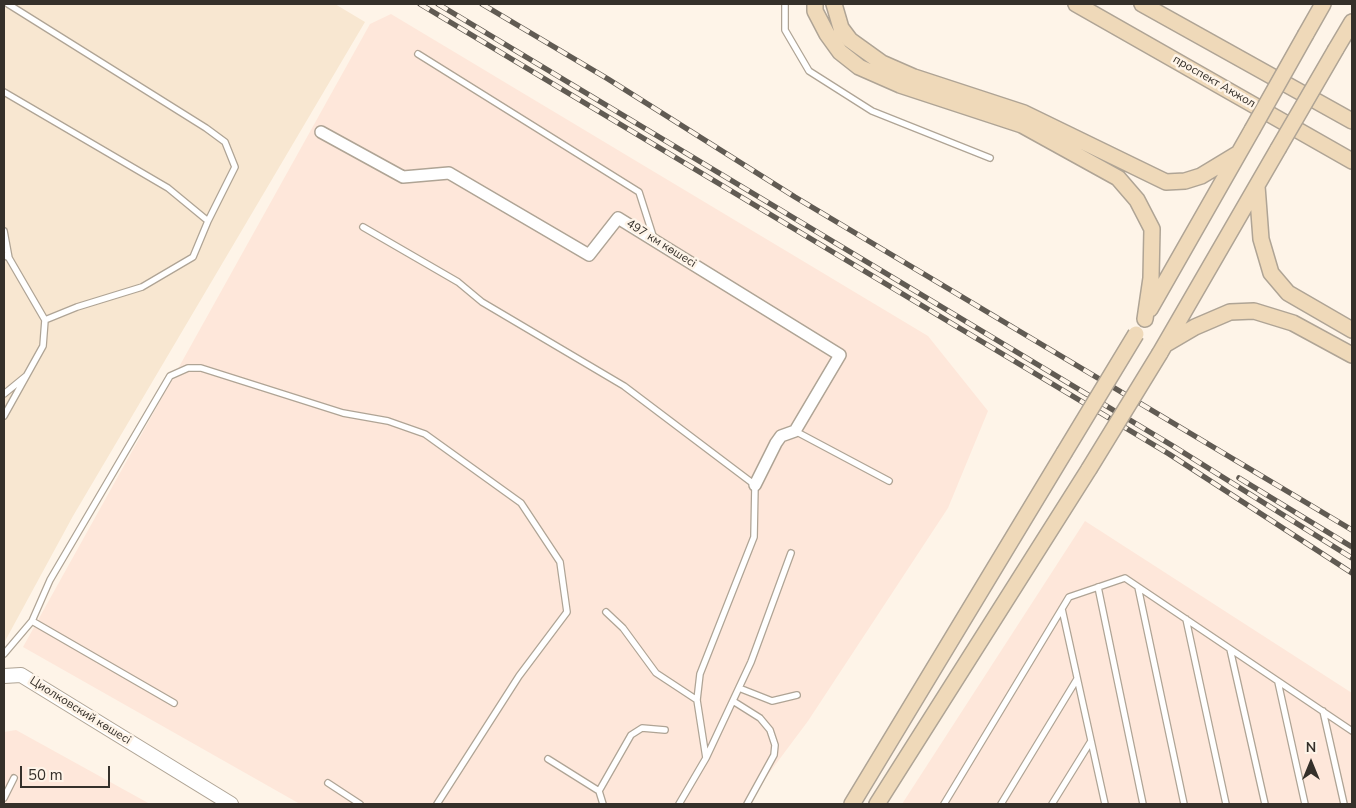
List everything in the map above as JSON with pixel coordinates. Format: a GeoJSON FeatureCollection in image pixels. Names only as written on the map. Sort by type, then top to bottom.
{"type":"FeatureCollection","features":[{"type":"Feature","properties":{"kind":"main road"},"geometry":{"type":"LineString","coordinates":[[815,4],[815,11],[827,34],[840,52],[859,67],[900,84],[1022,125],[1118,178],[1137,200],[1152,229],[1152,272],[1144,319]]}},
{"type":"Feature","properties":{"kind":"main road"},"geometry":{"type":"LineString","coordinates":[[834,4],[841,28],[850,40],[882,63],[914,77],[1032,116],[1166,182],[1186,181],[1201,176],[1238,153]]}},
{"type":"Feature","properties":{"kind":"main road","name":"проспект Акжол"},"geometry":{"type":"LineString","coordinates":[[1076,4],[1352,161]]}},
{"type":"Feature","properties":{"kind":"main road"},"geometry":{"type":"LineString","coordinates":[[1143,4],[1352,121]]}},
{"type":"Feature","properties":{"kind":"main road"},"geometry":{"type":"LineString","coordinates":[[855,799],[1136,334],[1323,4]]}},
{"type":"Feature","properties":{"kind":"main road"},"geometry":{"type":"LineString","coordinates":[[877,804],[1089,469],[1162,349],[1352,22]]}},
{"type":"Feature","properties":{"kind":"main road"},"geometry":{"type":"LineString","coordinates":[[1257,186],[1261,239],[1271,273],[1288,293],[1352,330]]}},
{"type":"Feature","properties":{"kind":"main road"},"geometry":{"type":"LineString","coordinates":[[1162,349],[1195,327],[1230,312],[1254,311],[1293,322],[1352,355]]}},
{"type":"Feature","properties":{"kind":"street","name":"497 км көшесі"},"geometry":{"type":"LineString","coordinates":[[321,132],[403,177],[450,173],[589,255],[618,218],[840,355],[795,431],[781,436],[755,485]]}},
{"type":"Feature","properties":{"kind":"street","name":"Циолковский көшесі"},"geometry":{"type":"LineString","coordinates":[[4,676],[22,675],[231,804]]}},
{"type":"Feature","properties":{"kind":"lane"},"geometry":{"type":"LineString","coordinates":[[8,4],[206,128],[225,142],[235,167],[208,221],[194,257],[142,287],[77,307],[45,320]]}},
{"type":"Feature","properties":{"kind":"lane"},"geometry":{"type":"LineString","coordinates":[[785,4],[785,30],[809,71],[872,111],[990,158]]}},
{"type":"Feature","properties":{"kind":"lane"},"geometry":{"type":"LineString","coordinates":[[418,54],[639,192],[655,241]]}},
{"type":"Feature","properties":{"kind":"lane"},"geometry":{"type":"LineString","coordinates":[[4,92],[168,188],[208,221]]}},
{"type":"Feature","properties":{"kind":"lane"},"geometry":{"type":"LineString","coordinates":[[363,226],[458,282],[482,302],[624,386],[755,485],[754,537],[700,674],[698,700],[706,758]]}},
{"type":"Feature","properties":{"kind":"lane"},"geometry":{"type":"LineString","coordinates":[[4,231],[7,257],[45,320],[43,346],[4,416]]}},
{"type":"Feature","properties":{"kind":"lane"},"geometry":{"type":"LineString","coordinates":[[4,654],[32,621],[50,580],[170,376],[188,368],[202,368],[343,413],[388,421],[425,434],[521,503],[560,562],[567,612],[520,676],[436,804]]}},
{"type":"Feature","properties":{"kind":"lane"},"geometry":{"type":"LineString","coordinates":[[4,394],[28,374]]}},
{"type":"Feature","properties":{"kind":"lane"},"geometry":{"type":"LineString","coordinates":[[795,431],[889,481]]}},
{"type":"Feature","properties":{"kind":"lane"},"geometry":{"type":"LineString","coordinates":[[679,804],[706,758],[751,662],[791,553]]}},
{"type":"Feature","properties":{"kind":"lane"},"geometry":{"type":"LineString","coordinates":[[944,804],[1069,596],[1125,578],[1352,731]]}},
{"type":"Feature","properties":{"kind":"lane"},"geometry":{"type":"LineString","coordinates":[[1098,587],[1143,804]]}},
{"type":"Feature","properties":{"kind":"lane"},"geometry":{"type":"LineString","coordinates":[[1138,587],[1184,804]]}},
{"type":"Feature","properties":{"kind":"lane"},"geometry":{"type":"LineString","coordinates":[[1062,610],[1103,803]]}},
{"type":"Feature","properties":{"kind":"lane"},"geometry":{"type":"LineString","coordinates":[[606,612],[622,628],[656,673],[698,700]]}},
{"type":"Feature","properties":{"kind":"lane"},"geometry":{"type":"LineString","coordinates":[[1186,619],[1226,804]]}},
{"type":"Feature","properties":{"kind":"lane"},"geometry":{"type":"LineString","coordinates":[[32,621],[174,703]]}},
{"type":"Feature","properties":{"kind":"lane"},"geometry":{"type":"LineString","coordinates":[[1230,650],[1264,804]]}},
{"type":"Feature","properties":{"kind":"lane"},"geometry":{"type":"LineString","coordinates":[[1001,804],[1077,679]]}},
{"type":"Feature","properties":{"kind":"lane"},"geometry":{"type":"LineString","coordinates":[[1278,682],[1305,804]]}},
{"type":"Feature","properties":{"kind":"lane"},"geometry":{"type":"LineString","coordinates":[[739,688],[772,701],[797,695]]}},
{"type":"Feature","properties":{"kind":"lane"},"geometry":{"type":"LineString","coordinates":[[733,702],[760,718],[770,730],[775,746],[774,755],[747,804]]}},
{"type":"Feature","properties":{"kind":"lane"},"geometry":{"type":"LineString","coordinates":[[1323,711],[1344,804]]}},
{"type":"Feature","properties":{"kind":"lane"},"geometry":{"type":"LineString","coordinates":[[599,791],[631,735],[642,728],[665,730]]}},
{"type":"Feature","properties":{"kind":"lane"},"geometry":{"type":"LineString","coordinates":[[1052,804],[1091,741]]}},
{"type":"Feature","properties":{"kind":"lane"},"geometry":{"type":"LineString","coordinates":[[548,759],[599,791],[603,804]]}},
{"type":"Feature","properties":{"kind":"lane"},"geometry":{"type":"LineString","coordinates":[[4,798],[14,778]]}},
{"type":"Feature","properties":{"kind":"lane"},"geometry":{"type":"LineString","coordinates":[[328,783],[360,804]]}},
{"type":"Feature","properties":{"kind":"shaded area"},"geometry":{"type":"Polygon","coordinates":[[[4,4],[335,4],[365,22],[73,516],[4,643],[4,4]]]}},
{"type":"Feature","properties":{"kind":"shaded area"},"geometry":{"type":"Polygon","coordinates":[[[391,14],[928,336],[988,411],[948,508],[808,721],[746,804],[300,804],[23,647],[370,24],[391,14]]]}},
{"type":"Feature","properties":{"kind":"shaded area"},"geometry":{"type":"Polygon","coordinates":[[[1085,521],[1352,693],[1352,804],[902,804],[1085,521]]]}},
{"type":"Feature","properties":{"kind":"shaded area"},"geometry":{"type":"Polygon","coordinates":[[[16,730],[150,804],[4,804],[4,732],[16,730]]]}},
{"type":"Feature","properties":{"kind":"railway"},"geometry":{"type":"LineString","coordinates":[[420,4],[1169,454],[1352,573]]}},
{"type":"Feature","properties":{"kind":"railway"},"geometry":{"type":"LineString","coordinates":[[438,4],[1173,446],[1352,558]]}},
{"type":"Feature","properties":{"kind":"railway"},"geometry":{"type":"LineString","coordinates":[[482,4],[608,79],[795,197],[1352,530]]}},
{"type":"Feature","properties":{"kind":"railway"},"geometry":{"type":"LineString","coordinates":[[1239,478],[1352,547]]}}]}
